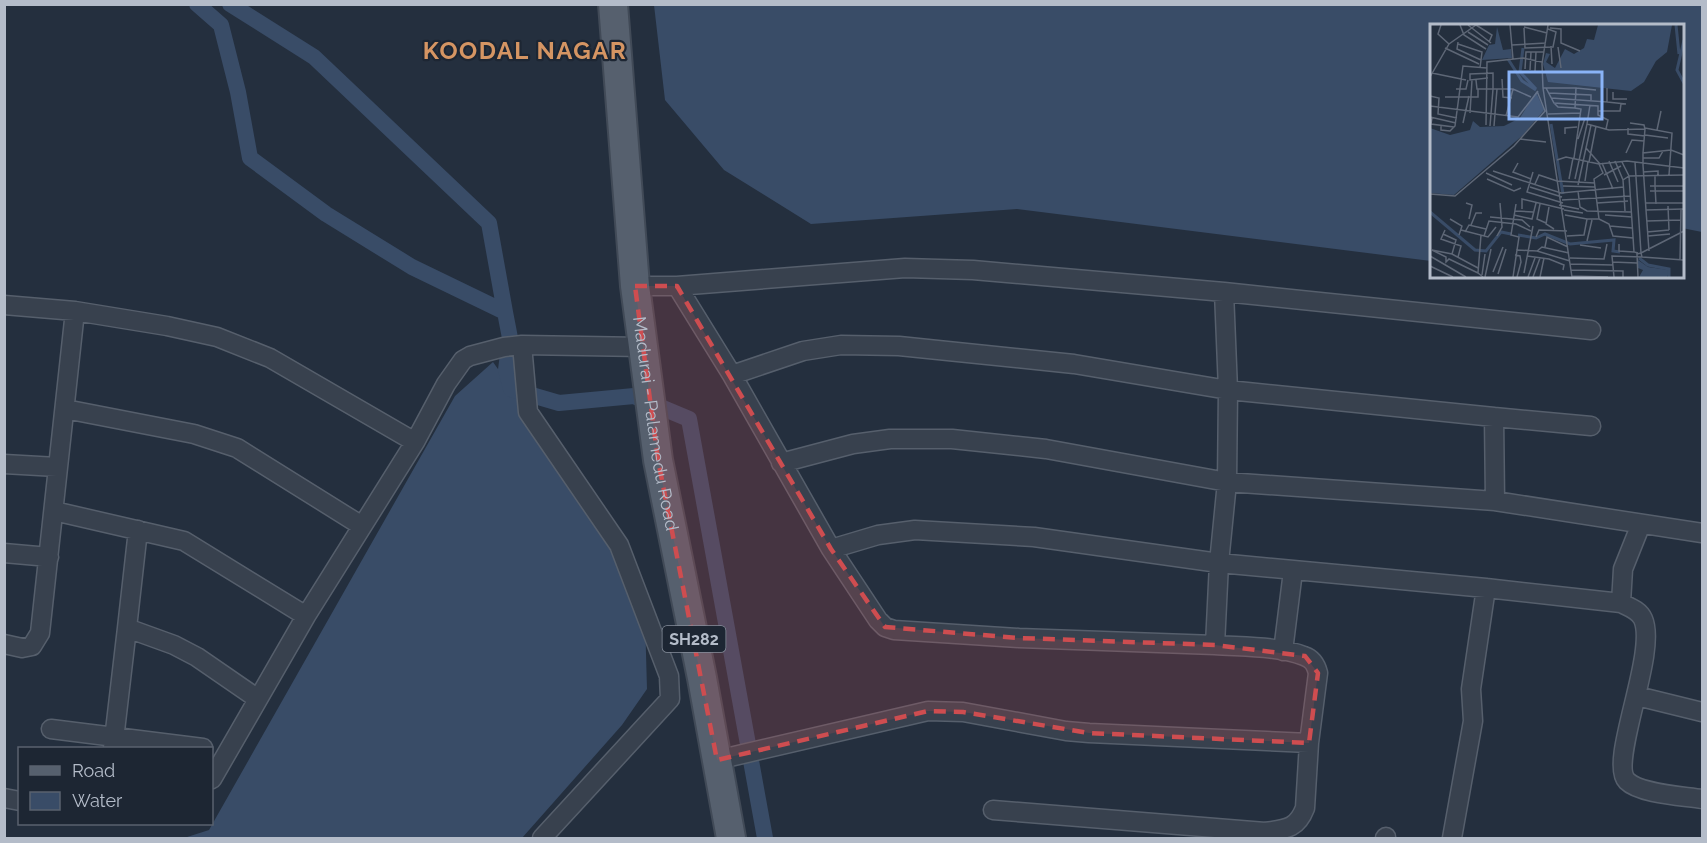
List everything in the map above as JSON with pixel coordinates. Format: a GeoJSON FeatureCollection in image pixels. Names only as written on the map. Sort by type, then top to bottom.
{"type":"FeatureCollection","features":[{"type":"Feature","properties":{"kind":"main road","name":"Madurai - Palamedu Road"},"geometry":{"type":"LineString","coordinates":[[613,4],[635,286],[655,440],[718,759],[731,838]]}},
{"type":"Feature","properties":{"kind":"street"},"geometry":{"type":"LineString","coordinates":[[635,286],[677,286],[905,268],[972,270],[1224,292],[1591,330]]}},
{"type":"Feature","properties":{"kind":"street"},"geometry":{"type":"LineString","coordinates":[[677,286],[732,375],[831,549],[885,627],[894,630],[1030,639],[1215,645],[1283,651],[1305,656],[1317,666],[1305,808],[1301,818],[1285,830],[1265,835],[1156,831],[993,810]]}},
{"type":"Feature","properties":{"kind":"street"},"geometry":{"type":"LineString","coordinates":[[1215,645],[1219,563],[1227,482],[1228,390],[1224,292]]}},
{"type":"Feature","properties":{"kind":"street"},"geometry":{"type":"LineString","coordinates":[[4,305],[75,311],[167,326],[217,337],[270,358],[415,442]]}},
{"type":"Feature","properties":{"kind":"street"},"geometry":{"type":"LineString","coordinates":[[4,644],[22,648],[32,646],[40,633],[75,311]]}},
{"type":"Feature","properties":{"kind":"street"},"geometry":{"type":"LineString","coordinates":[[732,375],[803,351],[841,345],[899,346],[1074,364],[1228,390],[1591,426]]}},
{"type":"Feature","properties":{"kind":"street"},"geometry":{"type":"LineString","coordinates":[[213,775],[219,751],[258,699],[306,616],[415,442],[446,384],[463,360],[470,356],[513,346],[644,356]]}},
{"type":"Feature","properties":{"kind":"street"},"geometry":{"type":"LineString","coordinates":[[513,346],[528,412],[619,545],[669,676],[670,699],[542,838]]}},
{"type":"Feature","properties":{"kind":"street"},"geometry":{"type":"LineString","coordinates":[[65,409],[194,434],[237,448],[362,526]]}},
{"type":"Feature","properties":{"kind":"street"},"geometry":{"type":"LineString","coordinates":[[1494,417],[1495,501]]}},
{"type":"Feature","properties":{"kind":"street"},"geometry":{"type":"LineString","coordinates":[[781,463],[853,444],[890,439],[952,439],[1046,449],[1227,482],[1495,501],[1702,533]]}},
{"type":"Feature","properties":{"kind":"street"},"geometry":{"type":"LineString","coordinates":[[4,464],[57,466]]}},
{"type":"Feature","properties":{"kind":"street"},"geometry":{"type":"LineString","coordinates":[[54,512],[184,541],[306,616]]}},
{"type":"Feature","properties":{"kind":"street"},"geometry":{"type":"LineString","coordinates":[[1621,603],[1623,569],[1641,524]]}},
{"type":"Feature","properties":{"kind":"street"},"geometry":{"type":"LineString","coordinates":[[114,743],[138,530]]}},
{"type":"Feature","properties":{"kind":"street"},"geometry":{"type":"LineString","coordinates":[[831,549],[878,535],[915,530],[1034,537],[1219,563],[1621,603],[1637,611],[1643,618],[1646,632],[1637,696],[1621,770],[1627,781],[1640,789],[1702,799]]}},
{"type":"Feature","properties":{"kind":"street"},"geometry":{"type":"LineString","coordinates":[[4,553],[48,557]]}},
{"type":"Feature","properties":{"kind":"street"},"geometry":{"type":"LineString","coordinates":[[1283,651],[1293,571]]}},
{"type":"Feature","properties":{"kind":"street"},"geometry":{"type":"LineString","coordinates":[[1452,838],[1473,722],[1471,689],[1486,588]]}},
{"type":"Feature","properties":{"kind":"street"},"geometry":{"type":"LineString","coordinates":[[127,628],[174,645],[197,657],[258,699]]}},
{"type":"Feature","properties":{"kind":"street"},"geometry":{"type":"LineString","coordinates":[[1637,696],[1702,712]]}},
{"type":"Feature","properties":{"kind":"street"},"geometry":{"type":"LineString","coordinates":[[718,759],[928,711],[963,712],[1066,731],[1089,733],[1309,743]]}},
{"type":"Feature","properties":{"kind":"street"},"geometry":{"type":"LineString","coordinates":[[51,729],[114,743],[185,747]]}},
{"type":"Feature","properties":{"kind":"highlighted area"},"geometry":{"type":"Polygon","coordinates":[[[635,286],[677,286],[831,549],[885,627],[1019,638],[1215,645],[1305,656],[1318,673],[1309,743],[1089,733],[963,712],[928,711],[717,760],[658,460],[635,286]]]}},
{"type":"Feature","properties":{"kind":"water"},"geometry":{"type":"Polygon","coordinates":[[[654,5],[1702,5],[1702,232],[1683,228],[1683,24],[1430,24],[1430,261],[1017,209],[811,224],[724,170],[665,100],[654,5]]]}},
{"type":"Feature","properties":{"kind":"water"},"geometry":{"type":"Polygon","coordinates":[[[493,362],[614,533],[645,618],[647,689],[622,725],[522,838],[184,838],[209,830],[213,825],[455,396],[493,362]]]}},
{"type":"Feature","properties":{"kind":"waterway"},"geometry":{"type":"LineString","coordinates":[[197,4],[221,25],[238,92],[250,158],[326,214],[412,267],[505,312],[510,338],[506,370],[511,389],[559,403],[634,396],[689,419],[765,838]]}},
{"type":"Feature","properties":{"kind":"waterway"},"geometry":{"type":"LineString","coordinates":[[230,4],[314,57],[489,223],[505,312]]}},
{"type":"Feature","properties":{"kind":"district","name":"KOODAL NAGAR"},"geometry":{"type":"Point","coordinates":[525,51]}}]}
